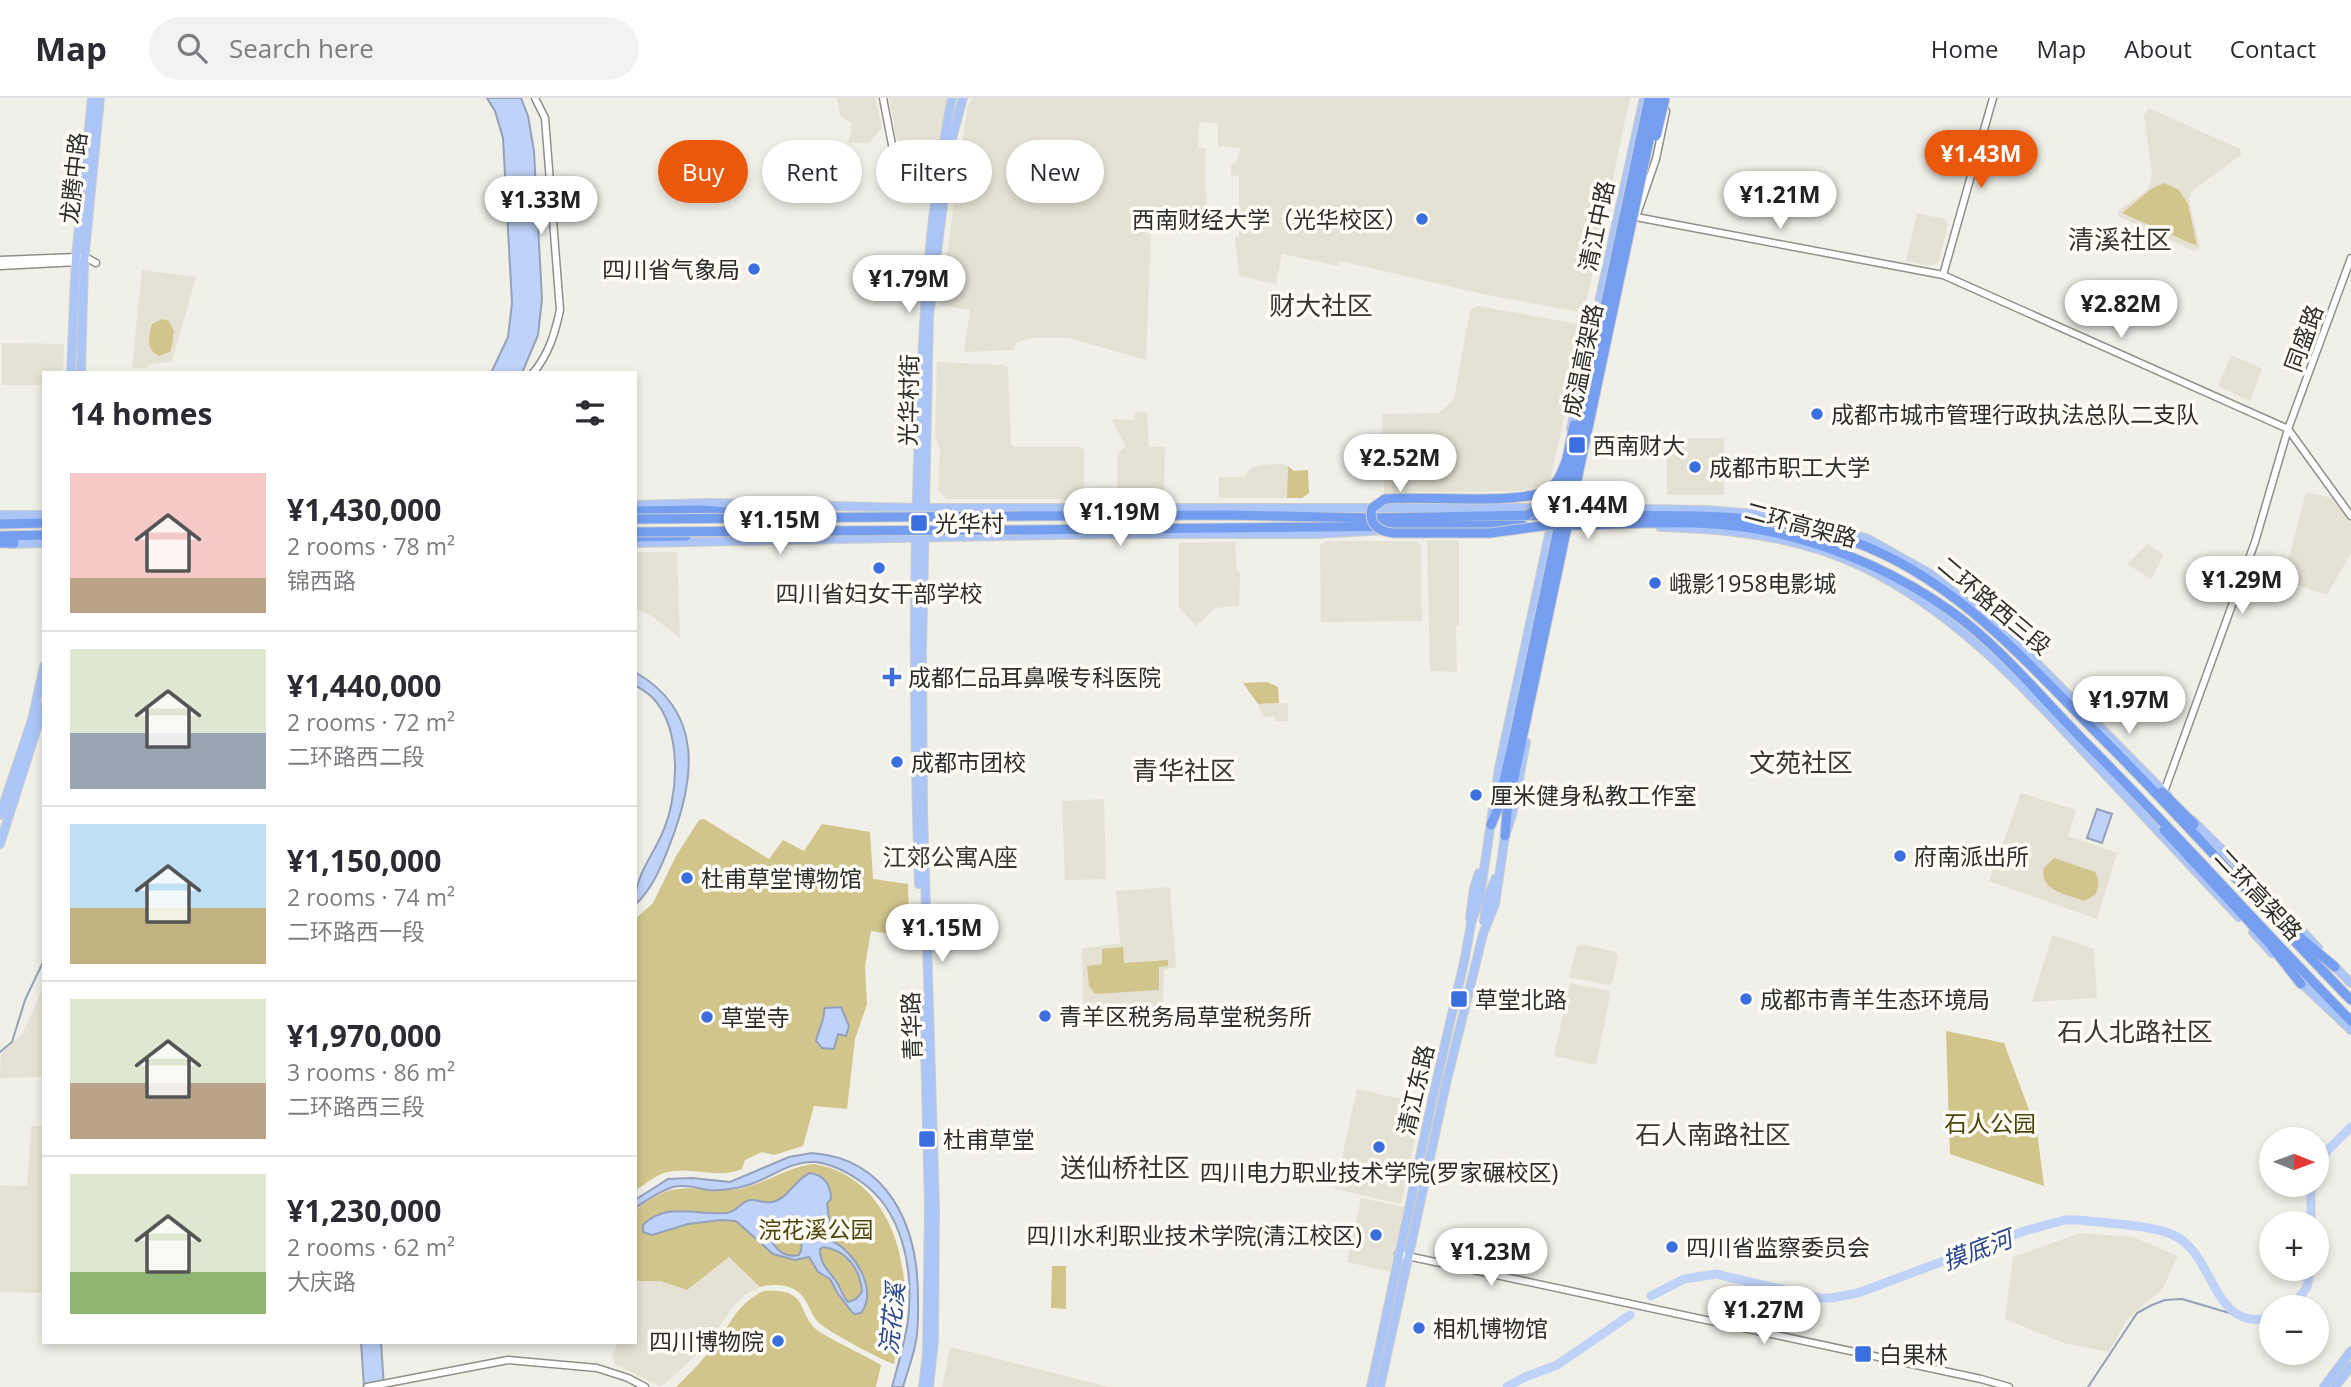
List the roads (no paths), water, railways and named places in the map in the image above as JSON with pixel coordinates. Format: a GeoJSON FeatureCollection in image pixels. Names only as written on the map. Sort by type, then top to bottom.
{"type":"FeatureCollection","features":[{"type":"Feature","properties":{"kind":"highway","name":"成温高架路"},"geometry":{"type":"LineString","coordinates":[[1505,836],[1518,738],[1649,98]]}},
{"type":"Feature","properties":{"kind":"highway","name":"成温高架路"},"geometry":{"type":"LineString","coordinates":[[1491,825],[1518,738],[1663,98]]}},
{"type":"Feature","properties":{"kind":"highway"},"geometry":{"type":"LineString","coordinates":[[1527,515],[1546,505],[1555,496],[1563,479],[1594,332],[1606,305]]}},
{"type":"Feature","properties":{"kind":"highway"},"geometry":{"type":"LineString","coordinates":[[1550,526],[1490,533],[1386,533],[1372,522],[1371,512],[1376,503],[1391,498],[1514,497],[1539,494],[1555,484],[1567,459]]}},
{"type":"Feature","properties":{"kind":"highway"},"geometry":{"type":"LineString","coordinates":[[637,511],[702,510],[741,512],[776,518]]}},
{"type":"Feature","properties":{"kind":"highway","name":"二环高架路"},"geometry":{"type":"LineString","coordinates":[[637,519],[1146,514],[1372,518],[1527,515],[1742,519],[1811,529],[1870,549],[1941,588],[1998,632],[2132,767],[2351,1000]]}},
{"type":"Feature","properties":{"kind":"highway"},"geometry":{"type":"LineString","coordinates":[[0,524],[42,523]]}},
{"type":"Feature","properties":{"kind":"highway","name":"二环高架路"},"geometry":{"type":"LineString","coordinates":[[637,534],[1729,525],[1781,534],[1859,559],[1904,581],[1954,614],[2000,654],[2160,817],[2351,1021]]}},
{"type":"Feature","properties":{"kind":"highway"},"geometry":{"type":"LineString","coordinates":[[0,536],[42,535]]}},
{"type":"Feature","properties":{"kind":"highway"},"geometry":{"type":"LineString","coordinates":[[0,544],[15,543]]}},
{"type":"Feature","properties":{"kind":"highway"},"geometry":{"type":"LineString","coordinates":[[2132,767],[2170,799],[2299,936],[2335,967]]}},
{"type":"Feature","properties":{"kind":"highway"},"geometry":{"type":"LineString","coordinates":[[2116,773],[2127,790],[2268,942],[2301,984]]}},
{"type":"Feature","properties":{"kind":"main road","name":"龙腾中路"},"geometry":{"type":"LineString","coordinates":[[80,260],[92,98]]}},
{"type":"Feature","properties":{"kind":"main road","name":"龙腾中路"},"geometry":{"type":"LineString","coordinates":[[80,260],[100,98]]}},
{"type":"Feature","properties":{"kind":"main road","name":"光华村街"},"geometry":{"type":"LineString","coordinates":[[944,140],[952,98]]}},
{"type":"Feature","properties":{"kind":"main road","name":"光华村街"},"geometry":{"type":"LineString","coordinates":[[952,140],[963,98]]}},
{"type":"Feature","properties":{"kind":"main road","name":"清江中路"},"geometry":{"type":"LineString","coordinates":[[1550,526],[1644,98]]}},
{"type":"Feature","properties":{"kind":"main road","name":"清江中路"},"geometry":{"type":"LineString","coordinates":[[1569,527],[1663,98]]}},
{"type":"Feature","properties":{"kind":"main road","name":"光华村街"},"geometry":{"type":"LineString","coordinates":[[920,538],[924,303],[935,203]]}},
{"type":"Feature","properties":{"kind":"main road","name":"光华村街"},"geometry":{"type":"LineString","coordinates":[[920,508],[929,315],[944,203]]}},
{"type":"Feature","properties":{"kind":"main road"},"geometry":{"type":"LineString","coordinates":[[71,371],[80,260]]}},
{"type":"Feature","properties":{"kind":"main road"},"geometry":{"type":"LineString","coordinates":[[80,260],[80,371]]}},
{"type":"Feature","properties":{"kind":"main road","name":"二环路西三段"},"geometry":{"type":"LineString","coordinates":[[637,505],[709,503],[920,508],[1707,510],[1768,515],[1832,528],[1868,539],[1929,573],[2011,637],[2275,902],[2351,983]]}},
{"type":"Feature","properties":{"kind":"main road"},"geometry":{"type":"LineString","coordinates":[[0,515],[42,515]]}},
{"type":"Feature","properties":{"kind":"main road","name":"二环路西三段"},"geometry":{"type":"LineString","coordinates":[[637,543],[1114,534],[1316,534],[1400,529],[1550,526],[1680,527],[1742,532],[1799,545],[1860,565],[1907,591],[1967,634],[2059,725],[2301,984],[2351,1030]]}},
{"type":"Feature","properties":{"kind":"main road","name":"清江东路"},"geometry":{"type":"LineString","coordinates":[[1380,1387],[1403,1255],[1471,925],[1480,896],[1499,768],[1550,526]]}},
{"type":"Feature","properties":{"kind":"main road","name":"清江东路"},"geometry":{"type":"LineString","coordinates":[[1371,1387],[1483,934],[1495,904],[1505,836],[1512,816],[1569,527]]}},
{"type":"Feature","properties":{"kind":"main road","name":"青华路"},"geometry":{"type":"LineString","coordinates":[[920,538],[916,810],[929,1207],[927,1353],[923,1387]]}},
{"type":"Feature","properties":{"kind":"main road","name":"青华路"},"geometry":{"type":"LineString","coordinates":[[920,538],[923,810],[935,1208],[934,1340],[929,1387]]}},
{"type":"Feature","properties":{"kind":"main road"},"geometry":{"type":"LineString","coordinates":[[15,543],[42,543]]}},
{"type":"Feature","properties":{"kind":"main road"},"geometry":{"type":"LineString","coordinates":[[0,815],[32,720],[42,675]]}},
{"type":"Feature","properties":{"kind":"main road"},"geometry":{"type":"LineString","coordinates":[[0,844],[42,712]]}},
{"type":"Feature","properties":{"kind":"main road"},"geometry":{"type":"LineString","coordinates":[[2324,1387],[2351,1352]]}},
{"type":"Feature","properties":{"kind":"main road"},"geometry":{"type":"LineString","coordinates":[[2335,1387],[2351,1366]]}},
{"type":"Feature","properties":{"kind":"street"},"geometry":{"type":"LineString","coordinates":[[535,98],[545,118],[559,310],[555,336],[535,371]]}},
{"type":"Feature","properties":{"kind":"street"},"geometry":{"type":"LineString","coordinates":[[883,98],[891,140]]}},
{"type":"Feature","properties":{"kind":"street"},"geometry":{"type":"LineString","coordinates":[[1943,275],[1993,98]]}},
{"type":"Feature","properties":{"kind":"street"},"geometry":{"type":"LineString","coordinates":[[1617,220],[1636,217],[1943,275],[2288,429],[2351,516]]}},
{"type":"Feature","properties":{"kind":"street","name":"同盛路"},"geometry":{"type":"LineString","coordinates":[[2164,792],[2255,542],[2288,429],[2351,258]]}},
{"type":"Feature","properties":{"kind":"street"},"geometry":{"type":"LineString","coordinates":[[0,260],[80,260],[96,263]]}},
{"type":"Feature","properties":{"kind":"street"},"geometry":{"type":"LineString","coordinates":[[0,265],[80,260]]}},
{"type":"Feature","properties":{"kind":"street"},"geometry":{"type":"LineString","coordinates":[[1403,1255],[2009,1387]]}},
{"type":"Feature","properties":{"kind":"street"},"geometry":{"type":"LineString","coordinates":[[367,1387],[508,1360],[597,1368],[628,1378],[645,1387]]}},
{"type":"Feature","properties":{"kind":"water"},"geometry":{"type":"Polygon","coordinates":[[[487,98],[521,98],[528,116],[534,151],[542,299],[538,335],[523,371],[492,371],[508,337],[512,303],[503,138],[495,111],[487,98]]]}},
{"type":"Feature","properties":{"kind":"water"},"geometry":{"type":"Polygon","coordinates":[[[637,673],[658,688],[674,707],[683,727],[688,749],[688,772],[679,820],[667,853],[652,884],[637,903],[640,877],[661,836],[672,803],[675,765],[669,728],[663,712],[647,693],[637,686],[637,673]]]}},
{"type":"Feature","properties":{"kind":"water"},"geometry":{"type":"Polygon","coordinates":[[[2097,809],[2112,814],[2102,843],[2087,838],[2097,809]]]}},
{"type":"Feature","properties":{"kind":"water"},"geometry":{"type":"Polygon","coordinates":[[[841,1007],[849,1026],[846,1036],[838,1034],[834,1049],[822,1048],[816,1041],[825,1008],[841,1007]]]}},
{"type":"Feature","properties":{"kind":"water"},"geometry":{"type":"Polygon","coordinates":[[[812,1153],[839,1158],[861,1168],[880,1183],[894,1201],[905,1223],[917,1271],[918,1315],[916,1340],[903,1387],[892,1387],[908,1320],[907,1262],[896,1225],[886,1208],[875,1193],[855,1178],[828,1165],[806,1162],[737,1188],[713,1190],[673,1187],[637,1207],[637,1199],[668,1179],[692,1178],[730,1182],[789,1157],[812,1153]]]}},
{"type":"Feature","properties":{"kind":"water"},"geometry":{"type":"Polygon","coordinates":[[[810,1173],[823,1178],[830,1189],[831,1199],[827,1203],[832,1241],[856,1262],[866,1283],[866,1304],[861,1313],[852,1312],[830,1279],[818,1272],[809,1257],[795,1260],[773,1254],[736,1221],[688,1224],[652,1235],[643,1232],[643,1225],[662,1213],[727,1213],[750,1200],[777,1200],[810,1173]],[[782,1230],[771,1240],[773,1244],[786,1254],[799,1255],[801,1242],[791,1232],[782,1230]],[[823,1247],[820,1254],[823,1263],[844,1297],[848,1302],[856,1299],[862,1292],[855,1268],[839,1252],[823,1247]]]}},
{"type":"Feature","properties":{"kind":"water"},"geometry":{"type":"Polygon","coordinates":[[[361,1344],[381,1344],[384,1387],[364,1387],[361,1344]]]}},
{"type":"Feature","properties":{"kind":"waterway"},"geometry":{"type":"LineString","coordinates":[[0,1052],[12,1042],[25,1000],[42,964]]}},
{"type":"Feature","properties":{"kind":"waterway","name":"摸底河"},"geometry":{"type":"LineString","coordinates":[[2329,1149],[2351,1127]]}},
{"type":"Feature","properties":{"kind":"waterway","name":"摸底河"},"geometry":{"type":"LineString","coordinates":[[2311,1197],[2311,1211]]}},
{"type":"Feature","properties":{"kind":"waterway","name":"摸底河"},"geometry":{"type":"LineString","coordinates":[[1651,1296],[1684,1279],[1716,1274],[1819,1298],[1831,1298],[1858,1293],[2024,1231],[2065,1220],[2079,1220],[2138,1226],[2171,1234],[2186,1243],[2197,1257],[2225,1303],[2237,1314],[2259,1318]]}},
{"type":"Feature","properties":{"kind":"waterway","name":"摸底河"},"geometry":{"type":"LineString","coordinates":[[2301,1295],[2308,1281]]}},
{"type":"Feature","properties":{"kind":"waterway"},"geometry":{"type":"LineString","coordinates":[[2088,1387],[2137,1313],[2152,1305],[2165,1300],[2182,1299],[2243,1317]]}},
{"type":"Feature","properties":{"kind":"waterway","name":"摸底河"},"geometry":{"type":"LineString","coordinates":[[1507,1387],[1557,1365],[1630,1315]]}},
{"type":"Feature","properties":{"kind":"place","name":"西南财经大学（光华校区）"},"geometry":{"type":"Point","coordinates":[1422,219]}},
{"type":"Feature","properties":{"kind":"place","name":"四川省气象局"},"geometry":{"type":"Point","coordinates":[754,269]}},
{"type":"Feature","properties":{"kind":"place","name":"成都市城市管理行政执法总队二支队"},"geometry":{"type":"Point","coordinates":[1817,414]}},
{"type":"Feature","properties":{"kind":"place","name":"西南财大"},"geometry":{"type":"Point","coordinates":[1577,445]}},
{"type":"Feature","properties":{"kind":"place","name":"成都市职工大学"},"geometry":{"type":"Point","coordinates":[1695,467]}},
{"type":"Feature","properties":{"kind":"place","name":"光华村"},"geometry":{"type":"Point","coordinates":[919,523]}},
{"type":"Feature","properties":{"kind":"place","name":"四川省妇女干部学校"},"geometry":{"type":"Point","coordinates":[879,568]}},
{"type":"Feature","properties":{"kind":"place","name":"峨影1958电影城"},"geometry":{"type":"Point","coordinates":[1655,583]}},
{"type":"Feature","properties":{"kind":"place","name":"成都仁品耳鼻喉专科医院"},"geometry":{"type":"Point","coordinates":[892,677]}},
{"type":"Feature","properties":{"kind":"place","name":"成都市团校"},"geometry":{"type":"Point","coordinates":[897,762]}},
{"type":"Feature","properties":{"kind":"place","name":"厘米健身私教工作室"},"geometry":{"type":"Point","coordinates":[1476,795]}},
{"type":"Feature","properties":{"kind":"place","name":"府南派出所"},"geometry":{"type":"Point","coordinates":[1900,856]}},
{"type":"Feature","properties":{"kind":"place","name":"杜甫草堂博物馆"},"geometry":{"type":"Point","coordinates":[687,878]}},
{"type":"Feature","properties":{"kind":"place","name":"草堂北路"},"geometry":{"type":"Point","coordinates":[1459,999]}},
{"type":"Feature","properties":{"kind":"place","name":"成都市青羊生态环境局"},"geometry":{"type":"Point","coordinates":[1746,999]}},
{"type":"Feature","properties":{"kind":"place","name":"青羊区税务局草堂税务所"},"geometry":{"type":"Point","coordinates":[1045,1016]}},
{"type":"Feature","properties":{"kind":"place","name":"草堂寺"},"geometry":{"type":"Point","coordinates":[707,1017]}},
{"type":"Feature","properties":{"kind":"place","name":"杜甫草堂"},"geometry":{"type":"Point","coordinates":[927,1139]}},
{"type":"Feature","properties":{"kind":"place","name":"四川电力职业技术学院(罗家碾校区)"},"geometry":{"type":"Point","coordinates":[1379,1147]}},
{"type":"Feature","properties":{"kind":"place","name":"四川水利职业技术学院(清江校区)"},"geometry":{"type":"Point","coordinates":[1376,1235]}},
{"type":"Feature","properties":{"kind":"place","name":"四川省监察委员会"},"geometry":{"type":"Point","coordinates":[1672,1247]}},
{"type":"Feature","properties":{"kind":"place","name":"相机博物馆"},"geometry":{"type":"Point","coordinates":[1419,1328]}},
{"type":"Feature","properties":{"kind":"place","name":"四川博物院"},"geometry":{"type":"Point","coordinates":[778,1341]}},
{"type":"Feature","properties":{"kind":"place","name":"白果林"},"geometry":{"type":"Point","coordinates":[1863,1354]}},
{"type":"Feature","properties":{"kind":"district","name":"清溪社区"},"geometry":{"type":"Point","coordinates":[2120,239]}},
{"type":"Feature","properties":{"kind":"district","name":"财大社区"},"geometry":{"type":"Point","coordinates":[1321,305]}},
{"type":"Feature","properties":{"kind":"district","name":"文苑社区"},"geometry":{"type":"Point","coordinates":[1801,762]}},
{"type":"Feature","properties":{"kind":"district","name":"青华社区"},"geometry":{"type":"Point","coordinates":[1184,770]}},
{"type":"Feature","properties":{"kind":"district","name":"江郊公寓A座"},"geometry":{"type":"Point","coordinates":[950,856]}},
{"type":"Feature","properties":{"kind":"district","name":"石人北路社区"},"geometry":{"type":"Point","coordinates":[2135,1031]}},
{"type":"Feature","properties":{"kind":"district","name":"石人南路社区"},"geometry":{"type":"Point","coordinates":[1713,1134]}},
{"type":"Feature","properties":{"kind":"district","name":"送仙桥社区"},"geometry":{"type":"Point","coordinates":[1125,1167]}},
{"type":"Feature","properties":{"kind":"park label","name":"石人公园"},"geometry":{"type":"Point","coordinates":[1990,1123]}},
{"type":"Feature","properties":{"kind":"park label","name":"浣花溪公园"},"geometry":{"type":"Point","coordinates":[816,1229]}},
{"type":"Feature","properties":{"kind":"water label","name":"浣花溪"},"geometry":{"type":"Point","coordinates":[891,1319]}}]}
